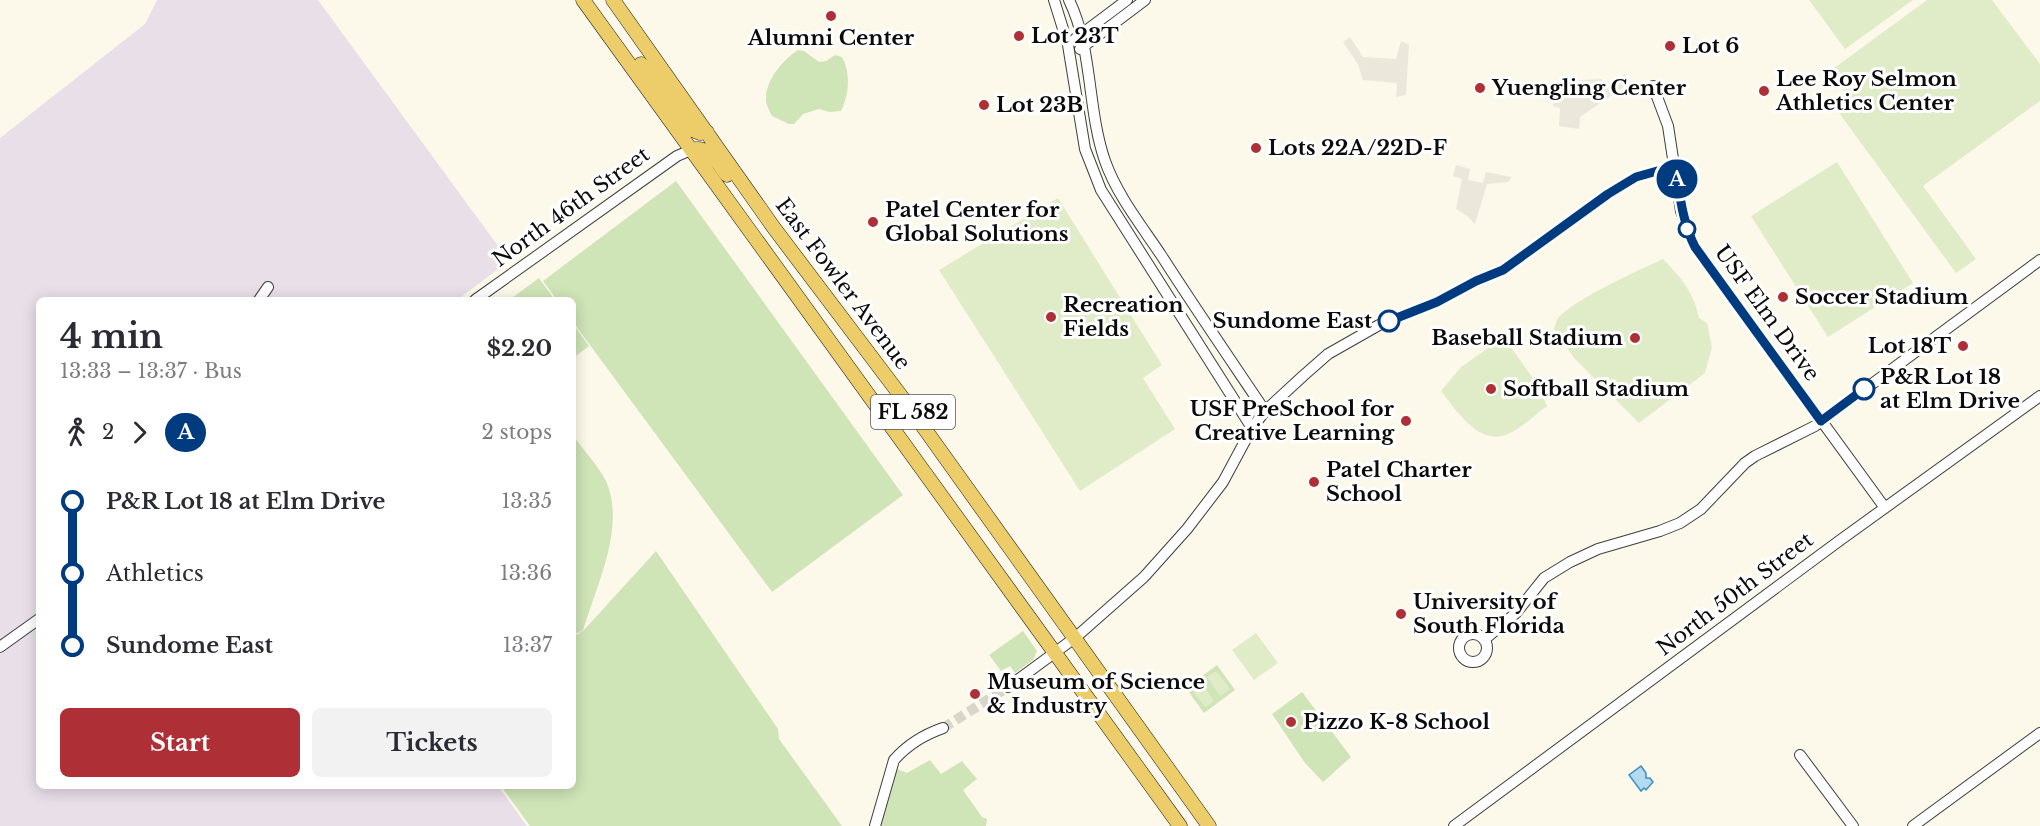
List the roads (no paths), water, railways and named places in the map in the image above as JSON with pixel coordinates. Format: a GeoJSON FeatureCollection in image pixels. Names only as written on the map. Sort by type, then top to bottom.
{"type":"FeatureCollection","features":[{"type":"Feature","properties":{"kind":"main road","name":"East Fowler Avenue"},"geometry":{"type":"LineString","coordinates":[[583,0],[1180,826]]}},
{"type":"Feature","properties":{"kind":"main road","name":"East Fowler Avenue"},"geometry":{"type":"LineString","coordinates":[[613,0],[774,228],[904,400],[1076,637],[1209,826]]}},
{"type":"Feature","properties":{"kind":"main road"},"geometry":{"type":"LineString","coordinates":[[610,38],[632,53],[693,130],[701,133],[707,132]]}},
{"type":"Feature","properties":{"kind":"main road"},"geometry":{"type":"LineString","coordinates":[[691,150],[698,148],[706,150],[759,215],[774,228]]}},
{"type":"Feature","properties":{"kind":"street"},"geometry":{"type":"LineString","coordinates":[[1053,0],[1068,45],[1084,149],[1101,190],[1252,428]]}},
{"type":"Feature","properties":{"kind":"street"},"geometry":{"type":"LineString","coordinates":[[1069,0],[1081,41],[1102,150],[1116,185],[1140,225],[1265,411]]}},
{"type":"Feature","properties":{"kind":"street"},"geometry":{"type":"LineString","coordinates":[[1070,57],[1081,41],[1127,0]]}},
{"type":"Feature","properties":{"kind":"street"},"geometry":{"type":"LineString","coordinates":[[1068,45],[1081,41],[1145,0]]}},
{"type":"Feature","properties":{"kind":"street","name":"USF Elm Drive"},"geometry":{"type":"LineString","coordinates":[[1653,86],[1668,126],[1685,225],[1695,247],[1885,508]]}},
{"type":"Feature","properties":{"kind":"street","name":"North 46th Street"},"geometry":{"type":"LineString","coordinates":[[479,297],[676,156],[691,150]]}},
{"type":"Feature","properties":{"kind":"street"},"geometry":{"type":"LineString","coordinates":[[1008,687],[1076,637],[1144,577],[1187,530],[1222,482],[1252,428],[1265,411],[1328,354],[1359,335],[1437,302],[1476,281],[1503,270],[1636,177],[1675,166]]}},
{"type":"Feature","properties":{"kind":"street"},"geometry":{"type":"LineString","coordinates":[[1484,640],[1516,613],[1544,578],[1598,549],[1680,523],[1701,509],[1745,463],[1821,421],[2040,260]]}},
{"type":"Feature","properties":{"kind":"street"},"geometry":{"type":"LineString","coordinates":[[261,297],[268,287]]}},
{"type":"Feature","properties":{"kind":"street","name":"North 50th Street"},"geometry":{"type":"LineString","coordinates":[[1454,826],[2040,396]]}},
{"type":"Feature","properties":{"kind":"street"},"geometry":{"type":"LineString","coordinates":[[0,647],[36,621]]}},
{"type":"Feature","properties":{"kind":"street"},"geometry":{"type":"LineString","coordinates":[[876,826],[894,760],[926,734],[943,728]]}},
{"type":"Feature","properties":{"kind":"street"},"geometry":{"type":"LineString","coordinates":[[1913,826],[2040,733]]}},
{"type":"Feature","properties":{"kind":"street"},"geometry":{"type":"LineString","coordinates":[[1800,755],[1853,826]]}},
{"type":"Feature","properties":{"kind":"water"},"geometry":{"type":"Polygon","coordinates":[[[1641,766],[1646,773],[1646,778],[1650,778],[1653,782],[1646,790],[1644,788],[1641,791],[1629,775],[1641,766]]]}},
{"type":"Feature","properties":{"kind":"tunnel"},"geometry":{"type":"LineString","coordinates":[[943,728],[1008,687]]}},
{"type":"Feature","properties":{"kind":"place","name":"Alumni Center"},"geometry":{"type":"Point","coordinates":[831,16]}},
{"type":"Feature","properties":{"kind":"place","name":"Lot 23T"},"geometry":{"type":"Point","coordinates":[1019,36]}},
{"type":"Feature","properties":{"kind":"place","name":"Lot 6"},"geometry":{"type":"Point","coordinates":[1670,46]}},
{"type":"Feature","properties":{"kind":"place","name":"Yuengling Center"},"geometry":{"type":"Point","coordinates":[1480,88]}},
{"type":"Feature","properties":{"kind":"place","name":"Lee Roy Selmon Athletics Center"},"geometry":{"type":"Point","coordinates":[1764,91]}},
{"type":"Feature","properties":{"kind":"place","name":"Lot 23B"},"geometry":{"type":"Point","coordinates":[984,105]}},
{"type":"Feature","properties":{"kind":"place","name":"Lots 22A/22D-F"},"geometry":{"type":"Point","coordinates":[1256,148]}},
{"type":"Feature","properties":{"kind":"place","name":"Patel Center for Global Solutions"},"geometry":{"type":"Point","coordinates":[873,222]}},
{"type":"Feature","properties":{"kind":"place","name":"Soccer Stadium"},"geometry":{"type":"Point","coordinates":[1783,297]}},
{"type":"Feature","properties":{"kind":"place","name":"Recreation Fields"},"geometry":{"type":"Point","coordinates":[1051,317]}},
{"type":"Feature","properties":{"kind":"place","name":"Sundome East"},"geometry":{"type":"Point","coordinates":[1389,321]}},
{"type":"Feature","properties":{"kind":"place","name":"Baseball Stadium"},"geometry":{"type":"Point","coordinates":[1635,338]}},
{"type":"Feature","properties":{"kind":"place","name":"Lot 18T"},"geometry":{"type":"Point","coordinates":[1963,346]}},
{"type":"Feature","properties":{"kind":"place","name":"Softball Stadium"},"geometry":{"type":"Point","coordinates":[1491,389]}},
{"type":"Feature","properties":{"kind":"place","name":"P&R Lot 18 at Elm Drive"},"geometry":{"type":"Point","coordinates":[1864,389]}},
{"type":"Feature","properties":{"kind":"place","name":"USF PreSchool for Creative Learning"},"geometry":{"type":"Point","coordinates":[1406,421]}},
{"type":"Feature","properties":{"kind":"place","name":"Patel Charter School"},"geometry":{"type":"Point","coordinates":[1314,482]}},
{"type":"Feature","properties":{"kind":"place","name":"University of South Florida"},"geometry":{"type":"Point","coordinates":[1401,614]}},
{"type":"Feature","properties":{"kind":"place","name":"Museum of Science & Industry"},"geometry":{"type":"Point","coordinates":[975,694]}},
{"type":"Feature","properties":{"kind":"place","name":"Pizzo K-8 School"},"geometry":{"type":"Point","coordinates":[1291,722]}}]}
